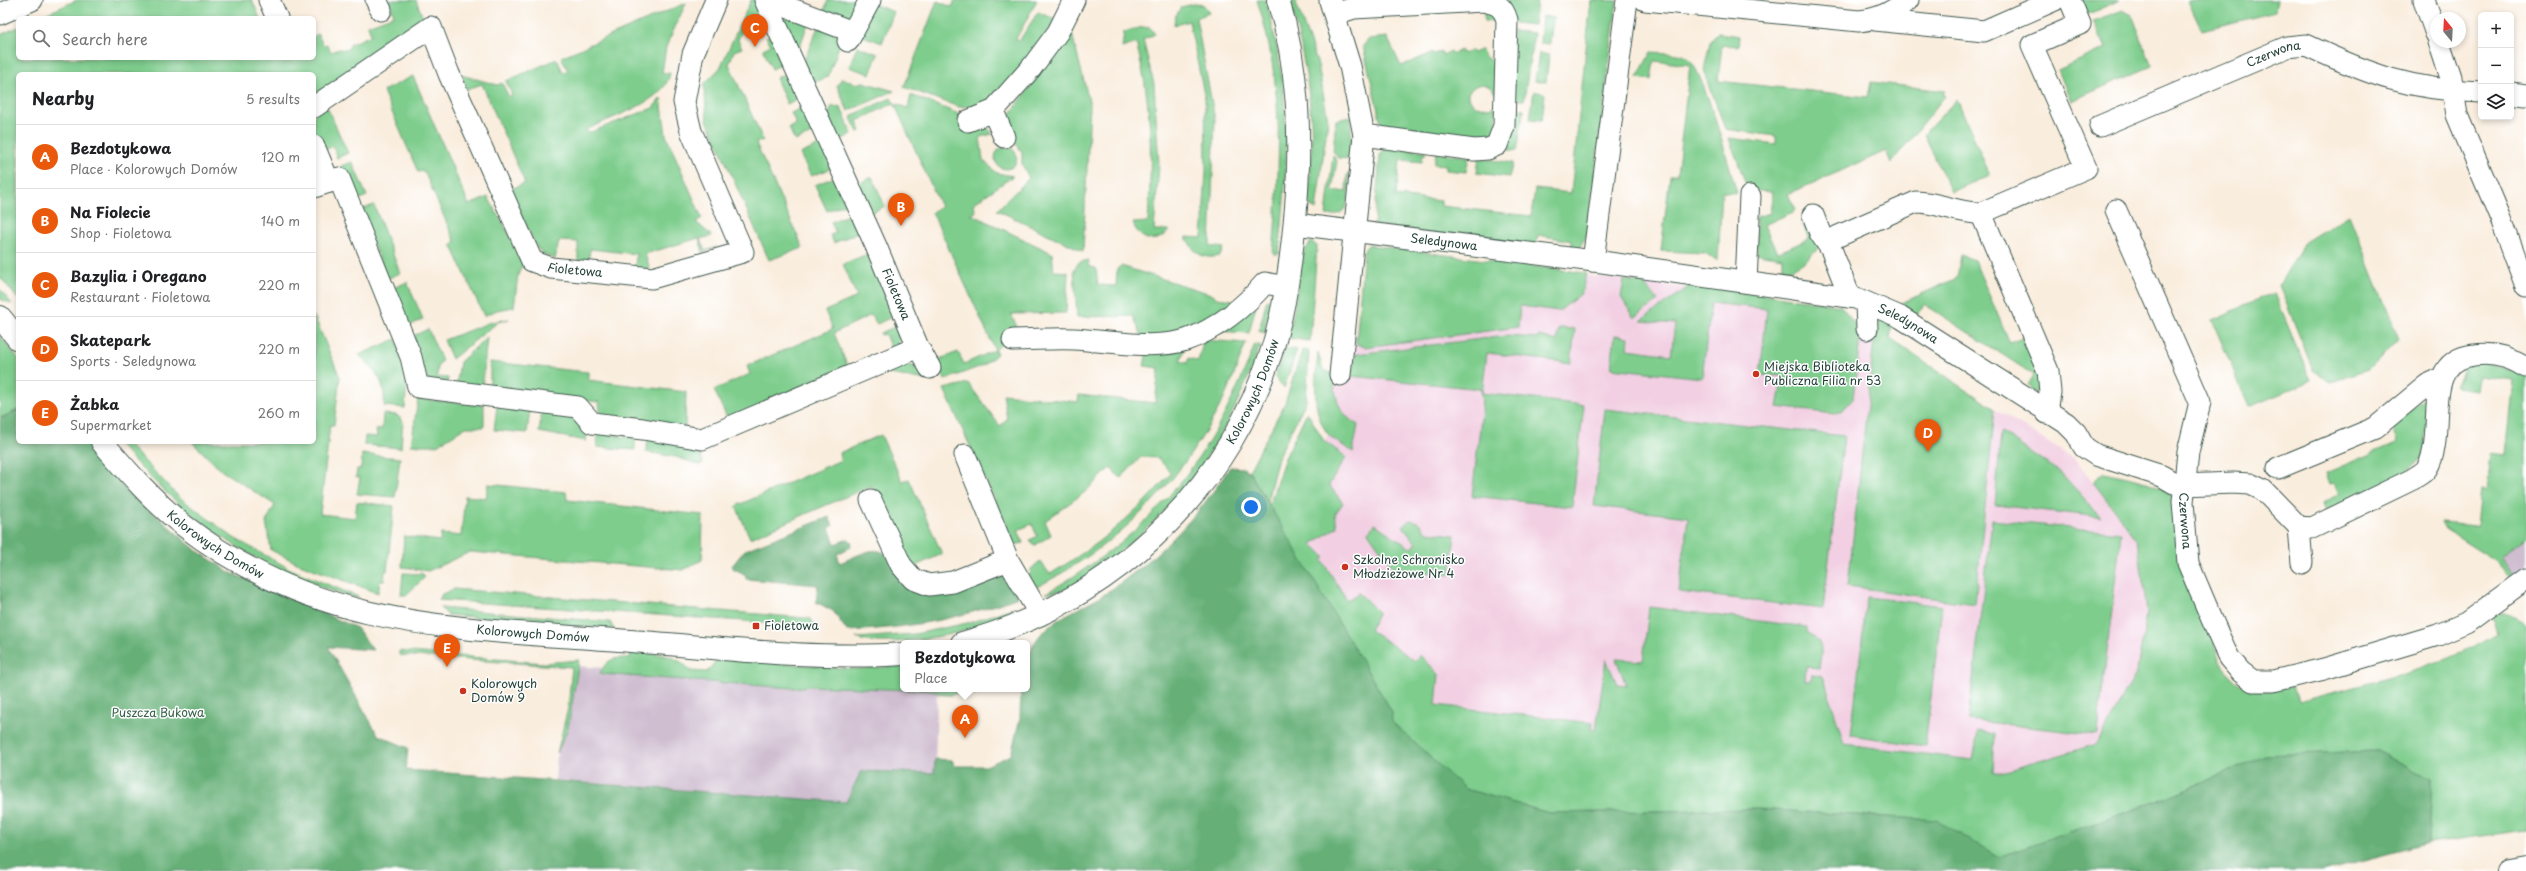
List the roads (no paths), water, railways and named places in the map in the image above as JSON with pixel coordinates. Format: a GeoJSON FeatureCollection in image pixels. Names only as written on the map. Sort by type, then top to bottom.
{"type":"FeatureCollection","features":[{"type":"Feature","properties":{"kind":"main road","name":"Kolorowych Domów"},"geometry":{"type":"LineString","coordinates":[[974,640],[1040,615],[1070,600],[1127,562],[1168,525],[1201,487],[1232,441],[1259,386],[1275,342],[1286,287],[1295,224],[1300,131],[1292,56],[1278,0]]}},
{"type":"Feature","properties":{"kind":"main road","name":"Kolorowych Domów"},"geometry":{"type":"LineString","coordinates":[[104,444],[150,495],[182,524],[213,547],[272,581],[309,596],[359,612],[420,624],[588,638],[801,654],[870,656],[900,654]]}},
{"type":"Feature","properties":{"kind":"main road"},"geometry":{"type":"LineString","coordinates":[[2508,871],[2526,868]]}},
{"type":"Feature","properties":{"kind":"street"},"geometry":{"type":"LineString","coordinates":[[0,14],[32,0]]}},
{"type":"Feature","properties":{"kind":"street"},"geometry":{"type":"LineString","coordinates":[[269,0],[276,16]]}},
{"type":"Feature","properties":{"kind":"street","name":"Fioletowa"},"geometry":{"type":"LineString","coordinates":[[316,106],[431,27],[449,74],[532,261],[551,268],[652,278],[743,252],[691,131],[685,108],[688,73],[700,36],[716,0]]}},
{"type":"Feature","properties":{"kind":"street","name":"Fioletowa"},"geometry":{"type":"LineString","coordinates":[[766,0],[851,37],[870,0]]}},
{"type":"Feature","properties":{"kind":"street","name":"Fioletowa"},"geometry":{"type":"LineString","coordinates":[[766,0],[876,246],[918,347],[930,368]]}},
{"type":"Feature","properties":{"kind":"street"},"geometry":{"type":"LineString","coordinates":[[968,121],[993,111],[1032,67],[1058,32],[1074,0]]}},
{"type":"Feature","properties":{"kind":"street"},"geometry":{"type":"LineString","coordinates":[[1593,261],[1627,0]]}},
{"type":"Feature","properties":{"kind":"street"},"geometry":{"type":"LineString","coordinates":[[1645,0],[1858,21],[1874,20],[1984,31],[2055,0]]}},
{"type":"Feature","properties":{"kind":"street"},"geometry":{"type":"LineString","coordinates":[[1874,20],[1894,11],[1908,0]]}},
{"type":"Feature","properties":{"kind":"street"},"geometry":{"type":"LineString","coordinates":[[1827,241],[1916,202],[1931,202],[1967,214],[1981,213],[2086,168],[2032,45],[2080,24],[2070,0]]}},
{"type":"Feature","properties":{"kind":"street"},"geometry":{"type":"LineString","coordinates":[[2424,0],[2430,17]]}},
{"type":"Feature","properties":{"kind":"street"},"geometry":{"type":"LineString","coordinates":[[1340,375],[1356,231],[1364,135],[1350,66],[1332,7],[1354,8],[1484,1],[1497,4],[1504,10],[1507,20],[1504,126],[1497,145],[1488,149],[1474,150],[1364,135]]}},
{"type":"Feature","properties":{"kind":"street","name":"Czerwona"},"geometry":{"type":"LineString","coordinates":[[2100,126],[2287,47],[2298,44],[2306,45],[2385,78],[2421,88],[2478,92]]}},
{"type":"Feature","properties":{"kind":"street"},"geometry":{"type":"LineString","coordinates":[[2441,48],[2451,78],[2457,116],[2501,219],[2526,286]]}},
{"type":"Feature","properties":{"kind":"street"},"geometry":{"type":"LineString","coordinates":[[2514,94],[2526,95]]}},
{"type":"Feature","properties":{"kind":"street"},"geometry":{"type":"LineString","coordinates":[[993,111],[1004,138]]}},
{"type":"Feature","properties":{"kind":"street"},"geometry":{"type":"LineString","coordinates":[[316,156],[322,184],[338,178],[411,358],[418,387],[578,407],[592,423],[643,428],[702,439],[918,347]]}},
{"type":"Feature","properties":{"kind":"street"},"geometry":{"type":"LineString","coordinates":[[1746,282],[1750,196]]}},
{"type":"Feature","properties":{"kind":"street"},"geometry":{"type":"LineString","coordinates":[[2116,210],[2200,402],[2188,452],[2184,485]]}},
{"type":"Feature","properties":{"kind":"street"},"geometry":{"type":"LineString","coordinates":[[1981,213],[2048,372],[2050,392],[2047,413]]}},
{"type":"Feature","properties":{"kind":"street"},"geometry":{"type":"LineString","coordinates":[[1813,214],[1820,233],[1827,241],[1858,300],[1868,329]]}},
{"type":"Feature","properties":{"kind":"street","name":"Seledynowa"},"geometry":{"type":"LineString","coordinates":[[1295,224],[1593,261],[1746,282],[1858,300],[1900,317],[2047,413],[2066,423],[2076,433],[2084,447],[2096,455],[2162,476],[2174,483],[2184,485]]}},
{"type":"Feature","properties":{"kind":"street"},"geometry":{"type":"LineString","coordinates":[[1013,340],[1071,339],[1167,344],[1187,340],[1212,327],[1248,303],[1265,283],[1286,287]]}},
{"type":"Feature","properties":{"kind":"street"},"geometry":{"type":"LineString","coordinates":[[2302,563],[2299,527],[2312,528],[2413,479],[2426,470],[2432,458],[2440,379],[2449,366],[2458,359],[2468,355],[2499,355],[2526,367]]}},
{"type":"Feature","properties":{"kind":"street"},"geometry":{"type":"LineString","coordinates":[[2278,468],[2374,428],[2427,385],[2440,379]]}},
{"type":"Feature","properties":{"kind":"street"},"geometry":{"type":"LineString","coordinates":[[965,455],[1008,560],[1040,615]]}},
{"type":"Feature","properties":{"kind":"street","name":"Czerwona"},"geometry":{"type":"LineString","coordinates":[[2299,527],[2263,490],[2250,484],[2234,482],[2184,485],[2183,518],[2188,563],[2202,600],[2229,658],[2241,672],[2253,681],[2273,681],[2324,669],[2438,635],[2466,623],[2526,579]]}},
{"type":"Feature","properties":{"kind":"street"},"geometry":{"type":"LineString","coordinates":[[871,500],[900,565],[913,579],[929,585],[953,582],[1008,560]]}},
{"type":"Feature","properties":{"kind":"place","name":"Bazylia i Oregano"},"geometry":{"type":"Point","coordinates":[755,47]}},
{"type":"Feature","properties":{"kind":"place","name":"Na Fiolecie"},"geometry":{"type":"Point","coordinates":[901,226]}},
{"type":"Feature","properties":{"kind":"place","name":"Miejska Biblioteka Publiczna Filia nr 53"},"geometry":{"type":"Point","coordinates":[1756,374]}},
{"type":"Feature","properties":{"kind":"place","name":"Skatepark"},"geometry":{"type":"Point","coordinates":[1928,452]}},
{"type":"Feature","properties":{"kind":"place","name":"Szkolne Schronisko Młodzieżowe Nr 4"},"geometry":{"type":"Point","coordinates":[1345,567]}},
{"type":"Feature","properties":{"kind":"place","name":"Fioletowa"},"geometry":{"type":"Point","coordinates":[756,626]}},
{"type":"Feature","properties":{"kind":"place","name":"Żabka"},"geometry":{"type":"Point","coordinates":[447,667]}},
{"type":"Feature","properties":{"kind":"place","name":"Kolorowych Domów 9"},"geometry":{"type":"Point","coordinates":[463,691]}},
{"type":"Feature","properties":{"kind":"place","name":"Bezdotykowa"},"geometry":{"type":"Point","coordinates":[965,738]}},
{"type":"Feature","properties":{"kind":"park label","name":"Puszcza Bukowa"},"geometry":{"type":"Point","coordinates":[158,713]}}]}
